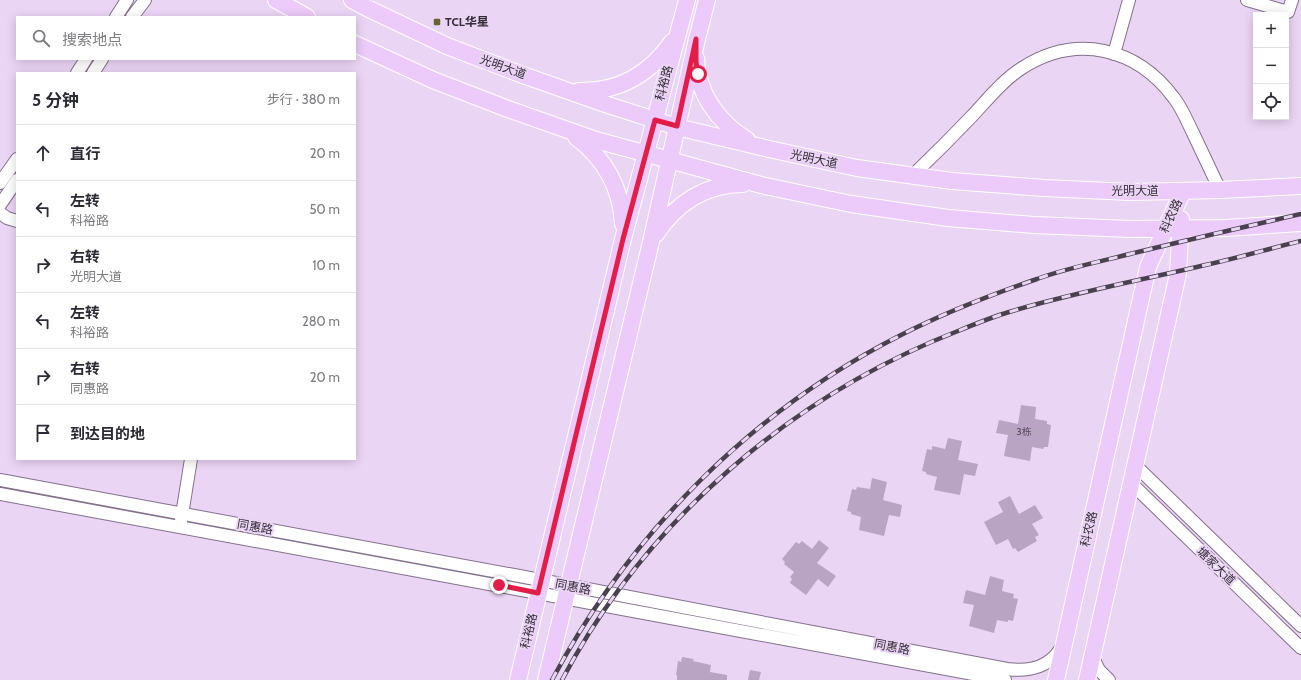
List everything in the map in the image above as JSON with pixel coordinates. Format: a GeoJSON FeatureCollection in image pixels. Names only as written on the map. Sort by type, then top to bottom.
{"type":"FeatureCollection","features":[{"type":"Feature","properties":{"kind":"main road"},"geometry":{"type":"LineString","coordinates":[[276,0],[305,16]]}},
{"type":"Feature","properties":{"kind":"main road","name":"光明大道"},"geometry":{"type":"LineString","coordinates":[[352,0],[447,46],[563,89],[655,120],[769,149],[857,168],[952,181],[1044,188],[1130,192],[1301,186]]}},
{"type":"Feature","properties":{"kind":"main road","name":"科裕路"},"geometry":{"type":"LineString","coordinates":[[518,680],[623,239],[687,0]]}},
{"type":"Feature","properties":{"kind":"main road","name":"科裕路"},"geometry":{"type":"LineString","coordinates":[[546,680],[650,246],[696,39],[707,0]]}},
{"type":"Feature","properties":{"kind":"main road"},"geometry":{"type":"LineString","coordinates":[[563,89],[590,91],[628,82],[649,69],[658,61],[673,41],[678,30]]}},
{"type":"Feature","properties":{"kind":"main road"},"geometry":{"type":"LineString","coordinates":[[696,39],[696,62],[698,74],[701,86],[711,107],[736,133],[746,140],[769,149]]}},
{"type":"Feature","properties":{"kind":"main road"},"geometry":{"type":"LineString","coordinates":[[356,44],[432,80],[596,140],[761,185],[851,204],[948,218],[1034,225],[1130,229],[1173,229],[1226,228],[1301,223]]}},
{"type":"Feature","properties":{"kind":"main road"},"geometry":{"type":"LineString","coordinates":[[553,125],[571,134],[587,145],[608,170],[616,188],[623,213],[623,239]]}},
{"type":"Feature","properties":{"kind":"main road"},"geometry":{"type":"LineString","coordinates":[[650,246],[662,224],[679,206],[689,199],[712,189],[724,186],[742,184],[761,185]]}},
{"type":"Feature","properties":{"kind":"main road","name":"科农路"},"geometry":{"type":"LineString","coordinates":[[1056,680],[1148,267],[1173,229],[1183,191]]}},
{"type":"Feature","properties":{"kind":"main road","name":"科农路"},"geometry":{"type":"LineString","coordinates":[[1087,680],[1178,274],[1173,229]]}},
{"type":"Feature","properties":{"kind":"street"},"geometry":{"type":"LineString","coordinates":[[117,16],[127,0]]}},
{"type":"Feature","properties":{"kind":"street"},"geometry":{"type":"LineString","coordinates":[[133,16],[145,0]]}},
{"type":"Feature","properties":{"kind":"street"},"geometry":{"type":"LineString","coordinates":[[1114,54],[1129,0]]}},
{"type":"Feature","properties":{"kind":"street"},"geometry":{"type":"LineString","coordinates":[[1247,0],[1288,12],[1292,0]]}},
{"type":"Feature","properties":{"kind":"street"},"geometry":{"type":"LineString","coordinates":[[912,176],[1008,78],[1022,68],[1052,54],[1082,49],[1102,50],[1137,63],[1151,72],[1175,99],[1220,190]]}},
{"type":"Feature","properties":{"kind":"street"},"geometry":{"type":"LineString","coordinates":[[78,72],[85,60]]}},
{"type":"Feature","properties":{"kind":"street"},"geometry":{"type":"LineString","coordinates":[[93,72],[101,60]]}},
{"type":"Feature","properties":{"kind":"street"},"geometry":{"type":"LineString","coordinates":[[0,183],[16,159]]}},
{"type":"Feature","properties":{"kind":"street"},"geometry":{"type":"LineString","coordinates":[[0,205],[16,181]]}},
{"type":"Feature","properties":{"kind":"street"},"geometry":{"type":"LineString","coordinates":[[0,213],[7,218],[16,221]]}},
{"type":"Feature","properties":{"kind":"street"},"geometry":{"type":"LineString","coordinates":[[180,527],[191,460]]}},
{"type":"Feature","properties":{"kind":"street","name":"塘家大道"},"geometry":{"type":"LineString","coordinates":[[1135,464],[1301,626]]}},
{"type":"Feature","properties":{"kind":"street","name":"同惠路"},"geometry":{"type":"LineString","coordinates":[[0,480],[182,514],[540,587]]}},
{"type":"Feature","properties":{"kind":"street","name":"塘家大道"},"geometry":{"type":"LineString","coordinates":[[1131,483],[1301,648]]}},
{"type":"Feature","properties":{"kind":"street","name":"同惠路"},"geometry":{"type":"LineString","coordinates":[[0,494],[180,527],[540,587],[1017,670],[1033,669],[1045,663],[1058,652],[1064,641]]}},
{"type":"Feature","properties":{"kind":"street","name":"同惠路"},"geometry":{"type":"LineString","coordinates":[[567,592],[1005,680]]}},
{"type":"Feature","properties":{"kind":"street"},"geometry":{"type":"LineString","coordinates":[[1092,656],[1099,670],[1109,680]]}},
{"type":"Feature","properties":{"kind":"building"},"geometry":{"type":"Polygon","coordinates":[[[1021,405],[1036,407],[1035,419],[1047,421],[1047,424],[1051,425],[1048,447],[1044,447],[1043,449],[1032,447],[1030,461],[1004,456],[1008,435],[996,433],[999,420],[1018,424],[1021,405]]]}},
{"type":"Feature","properties":{"kind":"building"},"geometry":{"type":"Polygon","coordinates":[[[948,438],[962,441],[958,460],[978,464],[975,476],[964,474],[960,495],[934,490],[937,477],[926,474],[926,472],[922,471],[927,449],[932,450],[932,446],[945,449],[948,438]]]}},
{"type":"Feature","properties":{"kind":"building"},"geometry":{"type":"Polygon","coordinates":[[[872,478],[887,482],[883,500],[902,505],[900,517],[889,515],[884,536],[859,530],[861,517],[847,511],[852,489],[856,490],[857,487],[870,489],[872,478]]]}},
{"type":"Feature","properties":{"kind":"building"},"geometry":{"type":"Polygon","coordinates":[[[1010,496],[1019,514],[1035,505],[1043,518],[1032,524],[1039,535],[1035,537],[1037,541],[1018,552],[1015,548],[1013,549],[1008,539],[996,545],[984,522],[1003,512],[998,502],[1010,496]]]}},
{"type":"Feature","properties":{"kind":"building"},"geometry":{"type":"Polygon","coordinates":[[[819,540],[829,548],[817,563],[836,576],[828,587],[818,579],[806,595],[790,583],[792,579],[790,577],[794,572],[784,564],[785,562],[782,559],[796,542],[799,544],[802,541],[812,549],[819,540]]]}},
{"type":"Feature","properties":{"kind":"building"},"geometry":{"type":"Polygon","coordinates":[[[990,576],[1004,580],[1002,591],[1014,594],[1013,598],[1018,599],[1013,621],[1008,620],[1008,622],[997,620],[994,633],[969,626],[974,605],[963,603],[966,590],[985,595],[990,576]]]}},
{"type":"Feature","properties":{"kind":"building"},"geometry":{"type":"Polygon","coordinates":[[[682,657],[694,659],[693,661],[711,665],[710,672],[727,675],[727,680],[677,680],[676,675],[678,661],[681,662],[682,657]]]}},
{"type":"Feature","properties":{"kind":"building"},"geometry":{"type":"Polygon","coordinates":[[[750,670],[761,672],[759,680],[748,680],[750,670]]]}},
{"type":"Feature","properties":{"kind":"railway"},"geometry":{"type":"LineString","coordinates":[[552,680],[583,626],[619,575],[658,526],[700,480],[746,438],[795,400],[847,365],[901,335],[934,319],[985,298],[1048,275],[1083,265],[1301,214]]}},
{"type":"Feature","properties":{"kind":"railway"},"geometry":{"type":"LineString","coordinates":[[562,680],[596,622],[636,568],[680,517],[729,470],[781,428],[837,391],[896,358],[958,331],[1003,314],[1057,299],[1301,241]]}},
{"type":"Feature","properties":{"kind":"place","name":"TCL华星"},"geometry":{"type":"Point","coordinates":[437,22]}},
{"type":"Feature","properties":{"kind":"route"},"geometry":{"type":"LineString","coordinates":[[499,585],[538,593],[623,239],[655,120],[677,126],[696,39],[696,62],[698,74]]}}]}
